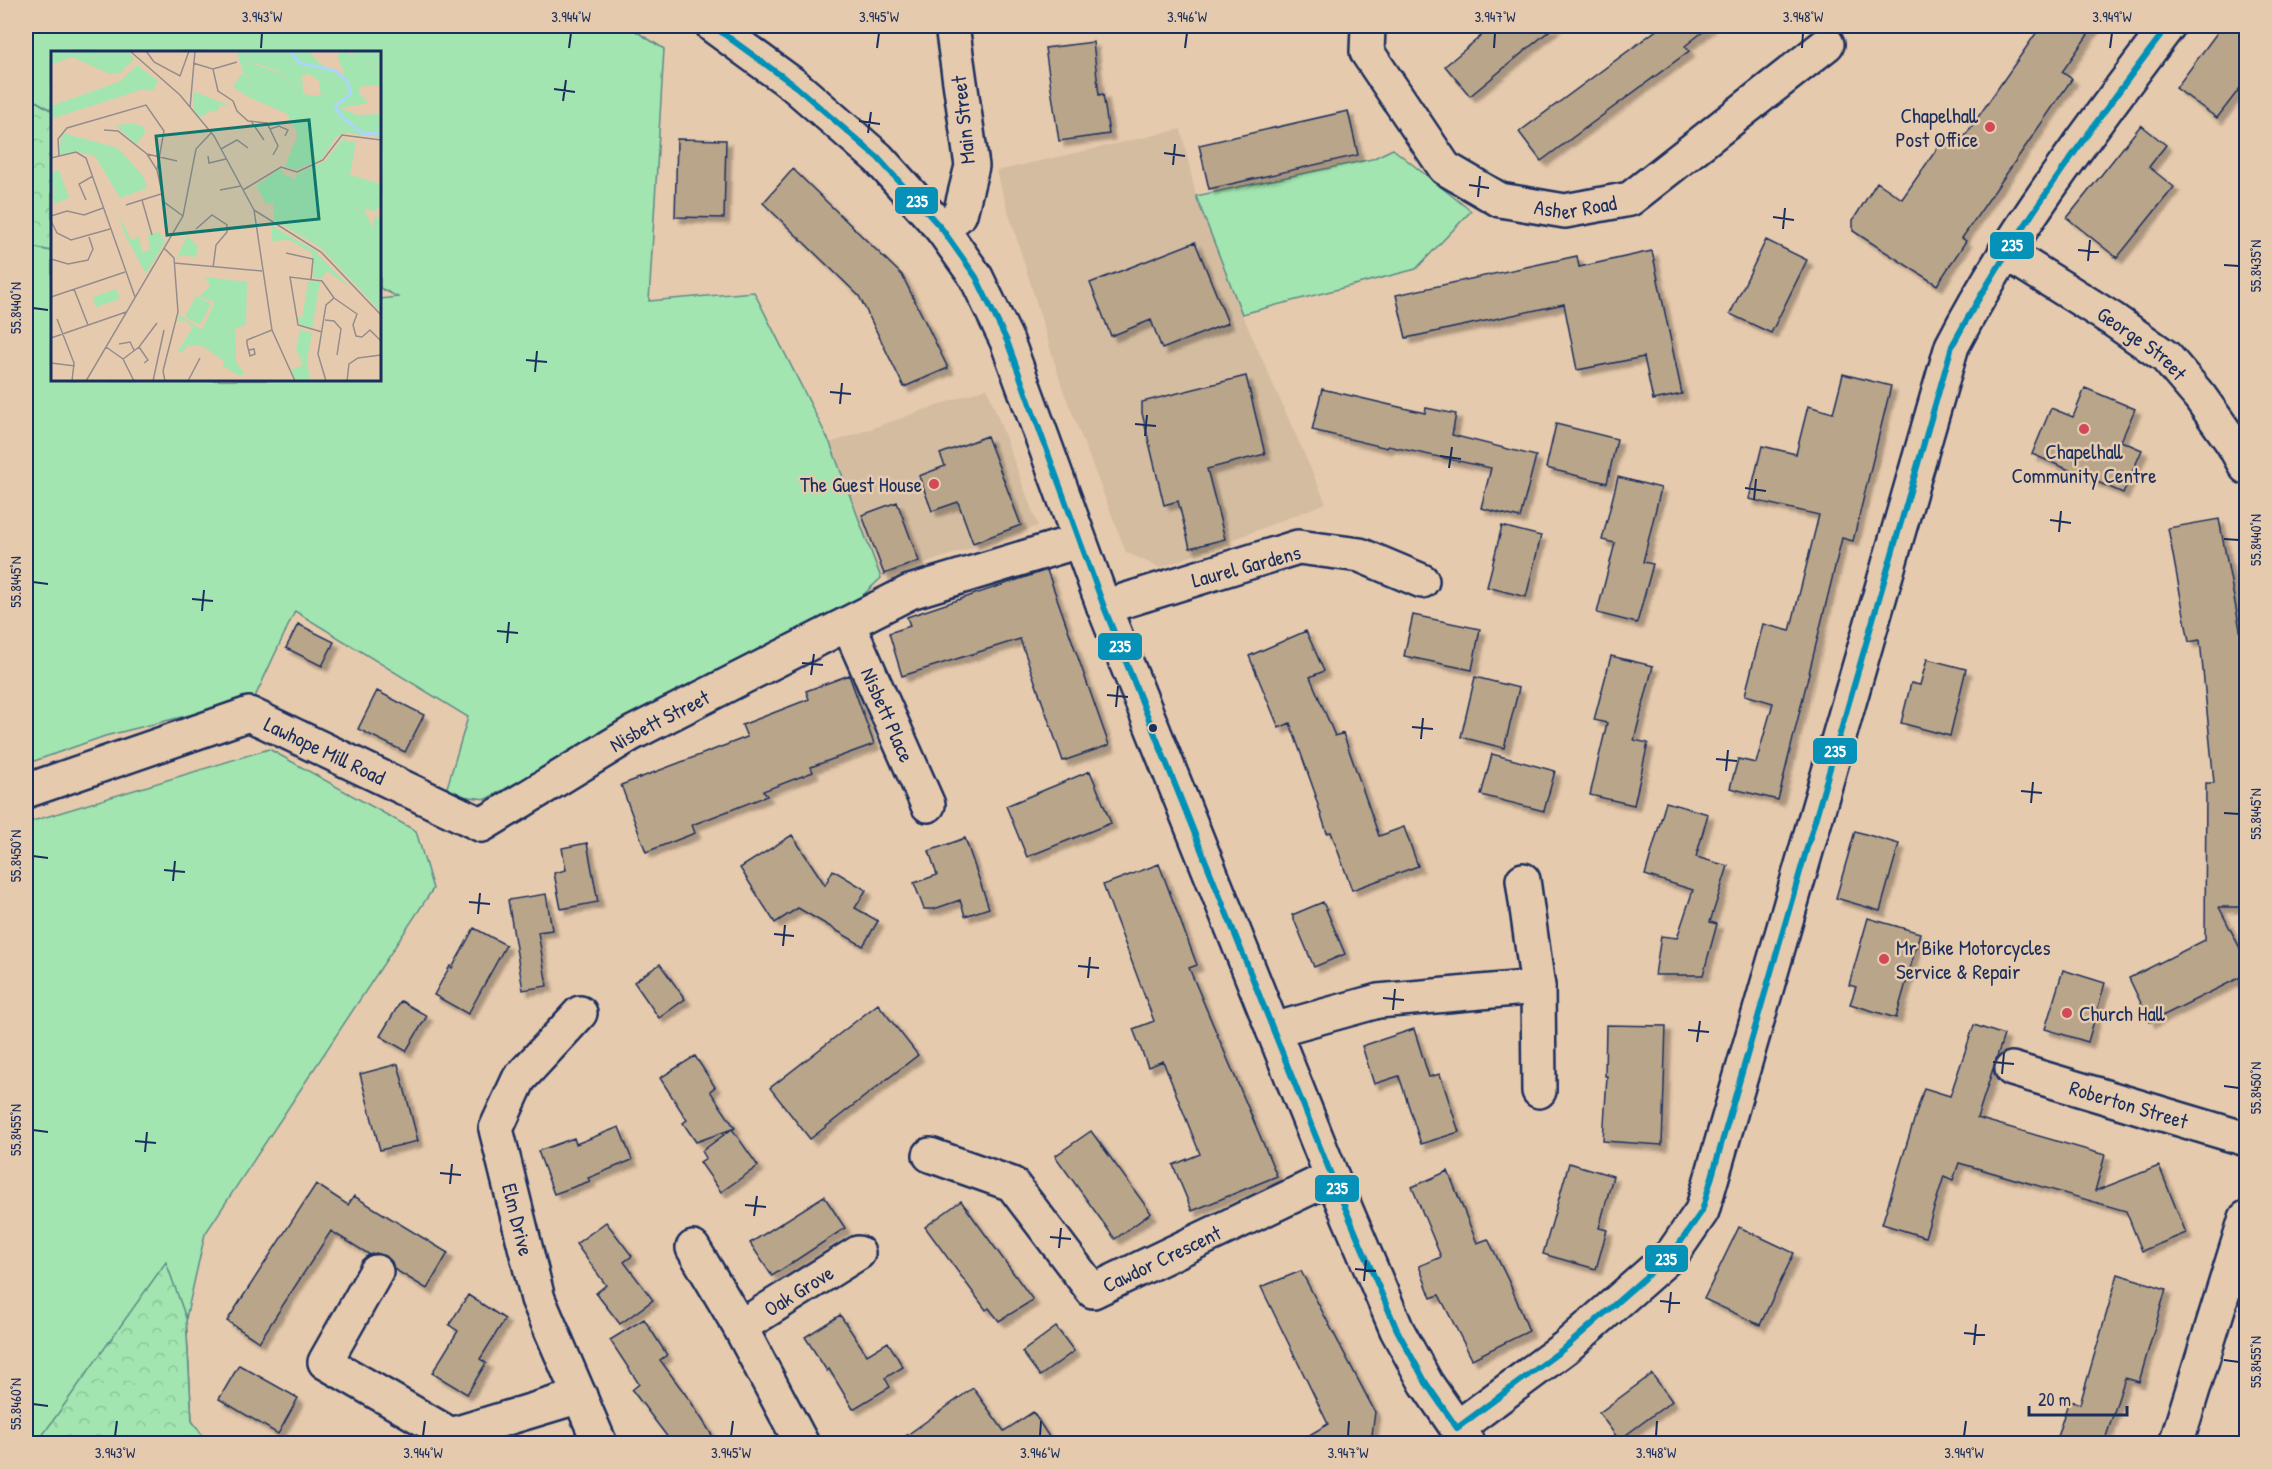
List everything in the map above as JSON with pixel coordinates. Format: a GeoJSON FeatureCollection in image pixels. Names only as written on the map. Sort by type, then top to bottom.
{"type":"FeatureCollection","features":[{"type":"Feature","properties":{"kind":"street"},"geometry":{"type":"LineString","coordinates":[[713,26],[794,85],[878,158],[942,229],[976,277],[1007,341],[1104,607],[1332,1177],[1397,1330],[1426,1383],[1462,1436],[1673,1253],[1702,1211],[1952,346],[2005,252],[2168,26]]}},
{"type":"Feature","properties":{"kind":"street","name":"Main Street"},"geometry":{"type":"LineString","coordinates":[[942,229],[960,214],[972,165],[952,26]]}},
{"type":"Feature","properties":{"kind":"street","name":"Asher Road"},"geometry":{"type":"LineString","coordinates":[[1368,26],[1367,52],[1445,168],[1500,200],[1565,212],[1630,199],[1827,44]]}},
{"type":"Feature","properties":{"kind":"street","name":"George Street"},"geometry":{"type":"LineString","coordinates":[[2005,252],[2112,319],[2166,357],[2200,397],[2232,441],[2247,467]]}},
{"type":"Feature","properties":{"kind":"street","name":"Nisbett Street"},"geometry":{"type":"LineString","coordinates":[[482,825],[631,734],[910,592],[1079,541]]}},
{"type":"Feature","properties":{"kind":"street","name":"Laurel Gardens"},"geometry":{"type":"LineString","coordinates":[[1104,607],[1298,547],[1360,555],[1422,581]]}},
{"type":"Feature","properties":{"kind":"street","name":"Nisbett Place"},"geometry":{"type":"LineString","coordinates":[[848,624],[928,805]]}},
{"type":"Feature","properties":{"kind":"street","name":"Lawhope Mill Road"},"geometry":{"type":"LineString","coordinates":[[26,791],[249,714],[482,825]]}},
{"type":"Feature","properties":{"kind":"street"},"geometry":{"type":"LineString","coordinates":[[1523,880],[1538,987],[1539,1091]]}},
{"type":"Feature","properties":{"kind":"street"},"geometry":{"type":"LineString","coordinates":[[1273,1030],[1378,1001],[1538,987]]}},
{"type":"Feature","properties":{"kind":"street","name":"Elm Drive"},"geometry":{"type":"LineString","coordinates":[[580,1013],[519,1079],[496,1130],[538,1299],[600,1443]]}},
{"type":"Feature","properties":{"kind":"street","name":"Roberton Street"},"geometry":{"type":"LineString","coordinates":[[2012,1069],[2247,1138]]}},
{"type":"Feature","properties":{"kind":"street","name":"Cawdor Crescent"},"geometry":{"type":"LineString","coordinates":[[930,1155],[1012,1184],[1093,1291],[1332,1177]]}},
{"type":"Feature","properties":{"kind":"street"},"geometry":{"type":"LineString","coordinates":[[2176,1443],[2247,1218]]}},
{"type":"Feature","properties":{"kind":"street","name":"Oak Grove"},"geometry":{"type":"LineString","coordinates":[[693,1248],[740,1327],[802,1443]]}},
{"type":"Feature","properties":{"kind":"street","name":"Oak Grove"},"geometry":{"type":"LineString","coordinates":[[740,1327],[858,1253]]}},
{"type":"Feature","properties":{"kind":"street"},"geometry":{"type":"LineString","coordinates":[[376,1272],[325,1362],[449,1439],[580,1396]]}},
{"type":"Feature","properties":{"kind":"shaded area"},"geometry":{"type":"Polygon","coordinates":[[[1181,129],[1196,196],[1242,314],[1326,503],[1160,568],[1126,552],[1062,387],[996,171],[1181,129]]]}},
{"type":"Feature","properties":{"kind":"shaded area","name":"The Guest House"},"geometry":{"type":"Polygon","coordinates":[[[987,388],[1038,526],[881,578],[830,443],[987,388]]]}},
{"type":"Feature","properties":{"kind":"green space"},"geometry":{"type":"Polygon","coordinates":[[[26,26],[628,26],[664,49],[649,301],[754,292],[830,443],[881,578],[861,597],[486,799],[445,794],[468,717],[295,611],[254,699],[105,736],[26,764],[26,246],[51,251],[51,381],[381,381],[381,299],[398,297],[381,288],[381,51],[51,51],[51,110],[26,95],[26,26]]]}},
{"type":"Feature","properties":{"kind":"green space"},"geometry":{"type":"Polygon","coordinates":[[[26,95],[51,110],[51,251],[26,246],[26,95]]]}},
{"type":"Feature","properties":{"kind":"green space"},"geometry":{"type":"Polygon","coordinates":[[[1393,149],[1471,211],[1416,269],[1242,314],[1196,196],[1372,159],[1393,149]]]}},
{"type":"Feature","properties":{"kind":"green space"},"geometry":{"type":"Polygon","coordinates":[[[269,749],[416,831],[433,889],[205,1234],[186,1318],[192,1421],[208,1443],[26,1444],[26,823],[269,749]]]}},
{"type":"Feature","properties":{"kind":"green space"},"geometry":{"type":"Polygon","coordinates":[[[166,1262],[186,1318],[192,1421],[208,1443],[37,1443],[166,1262]]]}},
{"type":"Feature","properties":{"kind":"building"},"geometry":{"type":"Polygon","coordinates":[[[1493,26],[1555,26],[1470,96],[1445,66],[1493,26]]]}},
{"type":"Feature","properties":{"kind":"building"},"geometry":{"type":"Polygon","coordinates":[[[1662,26],[1710,26],[1685,46],[1689,51],[1541,161],[1519,132],[1662,26]]]}},
{"type":"Feature","properties":{"kind":"building"},"geometry":{"type":"Polygon","coordinates":[[[2041,26],[2094,26],[2062,72],[2072,79],[1962,238],[1966,241],[1937,285],[1853,231],[1853,220],[1877,182],[1902,199],[1943,140],[1956,149],[2041,26]]]}},
{"type":"Feature","properties":{"kind":"building"},"geometry":{"type":"Polygon","coordinates":[[[2222,26],[2247,26],[2247,79],[2217,118],[2176,88],[2222,26]]]}},
{"type":"Feature","properties":{"kind":"building"},"geometry":{"type":"Polygon","coordinates":[[[1093,42],[1099,95],[1103,94],[1109,134],[1059,141],[1045,48],[1093,42]]]}},
{"type":"Feature","properties":{"kind":"building"},"geometry":{"type":"Polygon","coordinates":[[[1348,111],[1358,155],[1209,189],[1199,145],[1348,111]]]}},
{"type":"Feature","properties":{"kind":"building"},"geometry":{"type":"Polygon","coordinates":[[[2141,125],[2166,145],[2149,167],[2174,187],[2117,258],[2067,218],[2141,125]]]}},
{"type":"Feature","properties":{"kind":"building"},"geometry":{"type":"Polygon","coordinates":[[[677,139],[726,140],[724,218],[675,217],[677,139]]]}},
{"type":"Feature","properties":{"kind":"building"},"geometry":{"type":"Polygon","coordinates":[[[793,169],[902,275],[948,368],[904,387],[859,296],[763,203],[793,169]]]}},
{"type":"Feature","properties":{"kind":"building"},"geometry":{"type":"Polygon","coordinates":[[[1766,240],[1807,260],[1771,333],[1730,314],[1766,240]]]}},
{"type":"Feature","properties":{"kind":"building"},"geometry":{"type":"Polygon","coordinates":[[[1195,242],[1228,323],[1162,349],[1151,320],[1111,336],[1090,283],[1195,242]]]}},
{"type":"Feature","properties":{"kind":"building"},"geometry":{"type":"Polygon","coordinates":[[[1652,251],[1682,394],[1653,400],[1644,357],[1577,370],[1564,304],[1406,338],[1396,295],[1577,256],[1579,267],[1652,251]]]}},
{"type":"Feature","properties":{"kind":"building"},"geometry":{"type":"Polygon","coordinates":[[[1843,374],[1891,386],[1853,541],[1842,538],[1778,800],[1730,788],[1738,759],[1756,763],[1773,703],[1745,695],[1763,624],[1790,631],[1819,515],[1749,499],[1762,446],[1796,454],[1808,406],[1833,413],[1843,374]]]}},
{"type":"Feature","properties":{"kind":"building"},"geometry":{"type":"Polygon","coordinates":[[[1246,376],[1265,454],[1207,469],[1225,539],[1190,548],[1178,501],[1164,505],[1142,413],[1142,402],[1246,376]]]}},
{"type":"Feature","properties":{"kind":"building","name":"Chapelhall Community Centre"},"geometry":{"type":"Polygon","coordinates":[[[2085,388],[2135,409],[2121,441],[2142,450],[2123,493],[2032,454],[2051,408],[2073,417],[2085,388]]]}},
{"type":"Feature","properties":{"kind":"building"},"geometry":{"type":"Polygon","coordinates":[[[1322,389],[1425,413],[1426,408],[1456,414],[1452,435],[1536,456],[1520,518],[1481,508],[1491,468],[1388,446],[1387,448],[1312,430],[1322,389]]]}},
{"type":"Feature","properties":{"kind":"building"},"geometry":{"type":"Polygon","coordinates":[[[1556,424],[1617,439],[1607,483],[1546,468],[1556,424]]]}},
{"type":"Feature","properties":{"kind":"building"},"geometry":{"type":"Polygon","coordinates":[[[987,436],[1021,525],[973,543],[958,502],[932,511],[919,476],[945,466],[940,454],[987,436]]]}},
{"type":"Feature","properties":{"kind":"building"},"geometry":{"type":"Polygon","coordinates":[[[1618,477],[1661,488],[1643,562],[1653,564],[1637,623],[1597,613],[1615,543],[1602,540],[1618,477]]]}},
{"type":"Feature","properties":{"kind":"building"},"geometry":{"type":"Polygon","coordinates":[[[897,502],[919,561],[884,574],[862,515],[897,502]]]}},
{"type":"Feature","properties":{"kind":"building"},"geometry":{"type":"Polygon","coordinates":[[[2219,519],[2247,666],[2247,907],[2219,907],[2247,962],[2247,974],[2150,1022],[2129,978],[2205,940],[2206,783],[2214,783],[2200,640],[2189,642],[2168,528],[2219,519]]]}},
{"type":"Feature","properties":{"kind":"building"},"geometry":{"type":"Polygon","coordinates":[[[1502,526],[1541,536],[1526,597],[1487,587],[1502,526]]]}},
{"type":"Feature","properties":{"kind":"building"},"geometry":{"type":"Polygon","coordinates":[[[1047,570],[1109,745],[1063,761],[1020,639],[902,676],[889,633],[910,626],[907,617],[1047,570]]]}},
{"type":"Feature","properties":{"kind":"building"},"geometry":{"type":"Polygon","coordinates":[[[1413,615],[1480,629],[1472,670],[1404,656],[1413,615]]]}},
{"type":"Feature","properties":{"kind":"building"},"geometry":{"type":"Polygon","coordinates":[[[298,624],[334,642],[322,666],[286,648],[298,624]]]}},
{"type":"Feature","properties":{"kind":"building"},"geometry":{"type":"Polygon","coordinates":[[[1306,631],[1324,671],[1310,677],[1335,736],[1343,733],[1379,836],[1404,827],[1418,866],[1352,890],[1331,832],[1327,833],[1290,723],[1279,728],[1249,656],[1306,631]]]}},
{"type":"Feature","properties":{"kind":"building"},"geometry":{"type":"Polygon","coordinates":[[[1611,656],[1653,666],[1634,740],[1648,743],[1634,805],[1590,795],[1607,723],[1594,720],[1611,656]]]}},
{"type":"Feature","properties":{"kind":"building"},"geometry":{"type":"Polygon","coordinates":[[[1927,659],[1966,669],[1950,736],[1901,723],[1911,683],[1920,685],[1927,659]]]}},
{"type":"Feature","properties":{"kind":"building"},"geometry":{"type":"Polygon","coordinates":[[[849,675],[874,744],[811,767],[813,772],[763,791],[767,796],[692,825],[695,833],[646,852],[621,785],[747,737],[742,725],[809,699],[806,691],[849,675]]]}},
{"type":"Feature","properties":{"kind":"building"},"geometry":{"type":"Polygon","coordinates":[[[1475,677],[1519,688],[1504,748],[1461,737],[1475,677]]]}},
{"type":"Feature","properties":{"kind":"building"},"geometry":{"type":"Polygon","coordinates":[[[377,691],[424,715],[405,752],[358,729],[377,691]]]}},
{"type":"Feature","properties":{"kind":"building"},"geometry":{"type":"Polygon","coordinates":[[[1492,754],[1555,771],[1544,811],[1481,795],[1492,754]]]}},
{"type":"Feature","properties":{"kind":"building"},"geometry":{"type":"Polygon","coordinates":[[[1090,771],[1111,823],[1027,857],[1006,806],[1090,771]]]}},
{"type":"Feature","properties":{"kind":"building"},"geometry":{"type":"Polygon","coordinates":[[[1666,802],[1708,814],[1696,857],[1728,866],[1710,922],[1717,924],[1703,975],[1655,975],[1661,936],[1677,938],[1693,890],[1645,875],[1666,802]]]}},
{"type":"Feature","properties":{"kind":"building"},"geometry":{"type":"Polygon","coordinates":[[[1855,831],[1899,844],[1880,911],[1836,898],[1855,831]]]}},
{"type":"Feature","properties":{"kind":"building"},"geometry":{"type":"Polygon","coordinates":[[[792,835],[825,885],[833,870],[866,890],[855,908],[878,921],[863,946],[798,908],[775,923],[740,868],[792,835]]]}},
{"type":"Feature","properties":{"kind":"building"},"geometry":{"type":"Polygon","coordinates":[[[965,838],[989,908],[965,916],[960,900],[934,909],[924,909],[914,883],[937,875],[929,851],[965,838]]]}},
{"type":"Feature","properties":{"kind":"building"},"geometry":{"type":"Polygon","coordinates":[[[587,843],[598,902],[561,909],[554,873],[566,870],[562,848],[587,843]]]}},
{"type":"Feature","properties":{"kind":"building"},"geometry":{"type":"Polygon","coordinates":[[[1159,864],[1197,965],[1189,968],[1277,1176],[1192,1211],[1173,1165],[1200,1154],[1163,1061],[1148,1067],[1133,1029],[1154,1021],[1103,885],[1159,864]]]}},
{"type":"Feature","properties":{"kind":"building"},"geometry":{"type":"Polygon","coordinates":[[[546,894],[552,930],[538,932],[547,986],[523,990],[508,900],[546,894]]]}},
{"type":"Feature","properties":{"kind":"building"},"geometry":{"type":"Polygon","coordinates":[[[1323,902],[1345,954],[1314,967],[1292,915],[1323,902]]]}},
{"type":"Feature","properties":{"kind":"building","name":"Mr Bike Motorcycles Service & Repair"},"geometry":{"type":"Polygon","coordinates":[[[1868,918],[1920,933],[1896,1018],[1850,1004],[1856,987],[1849,985],[1868,918]]]}},
{"type":"Feature","properties":{"kind":"building"},"geometry":{"type":"Polygon","coordinates":[[[474,928],[506,945],[468,1014],[434,995],[474,928]]]}},
{"type":"Feature","properties":{"kind":"building"},"geometry":{"type":"Polygon","coordinates":[[[660,964],[685,999],[659,1018],[634,982],[660,964]]]}},
{"type":"Feature","properties":{"kind":"building","name":"Church Hall"},"geometry":{"type":"Polygon","coordinates":[[[2063,970],[2105,983],[2088,1042],[2045,1029],[2063,970]]]}},
{"type":"Feature","properties":{"kind":"building"},"geometry":{"type":"Polygon","coordinates":[[[401,1001],[427,1016],[406,1051],[380,1036],[401,1001]]]}},
{"type":"Feature","properties":{"kind":"building"},"geometry":{"type":"Polygon","coordinates":[[[878,1004],[918,1055],[810,1139],[770,1088],[878,1004]]]}},
{"type":"Feature","properties":{"kind":"building"},"geometry":{"type":"Polygon","coordinates":[[[1606,1025],[1666,1026],[1662,1145],[1603,1141],[1607,1076],[1605,1076],[1606,1025]]]}},
{"type":"Feature","properties":{"kind":"building"},"geometry":{"type":"Polygon","coordinates":[[[1974,1025],[2004,1035],[1977,1118],[2105,1155],[2095,1191],[2159,1166],[2186,1233],[2142,1251],[2126,1211],[1959,1163],[1953,1180],[1944,1176],[1925,1237],[1882,1224],[1924,1088],[1950,1096],[1974,1025]]]}},
{"type":"Feature","properties":{"kind":"building"},"geometry":{"type":"Polygon","coordinates":[[[1414,1029],[1429,1077],[1440,1074],[1459,1132],[1421,1144],[1399,1076],[1374,1084],[1362,1046],[1414,1029]]]}},
{"type":"Feature","properties":{"kind":"building"},"geometry":{"type":"Polygon","coordinates":[[[695,1056],[715,1087],[710,1091],[735,1128],[696,1142],[683,1123],[687,1120],[660,1078],[695,1056]]]}},
{"type":"Feature","properties":{"kind":"building"},"geometry":{"type":"Polygon","coordinates":[[[398,1064],[418,1141],[380,1150],[360,1074],[398,1064]]]}},
{"type":"Feature","properties":{"kind":"building"},"geometry":{"type":"Polygon","coordinates":[[[619,1127],[632,1160],[588,1178],[590,1181],[554,1194],[538,1151],[574,1138],[576,1144],[619,1127]]]}},
{"type":"Feature","properties":{"kind":"building"},"geometry":{"type":"Polygon","coordinates":[[[732,1129],[758,1166],[721,1192],[700,1162],[706,1158],[702,1151],[732,1129]]]}},
{"type":"Feature","properties":{"kind":"building"},"geometry":{"type":"Polygon","coordinates":[[[1091,1131],[1151,1213],[1115,1239],[1055,1156],[1091,1131]]]}},
{"type":"Feature","properties":{"kind":"building"},"geometry":{"type":"Polygon","coordinates":[[[1569,1163],[1613,1176],[1599,1228],[1607,1230],[1596,1269],[1543,1254],[1569,1163]]]}},
{"type":"Feature","properties":{"kind":"building"},"geometry":{"type":"Polygon","coordinates":[[[1448,1171],[1477,1243],[1488,1239],[1529,1331],[1472,1359],[1439,1295],[1431,1298],[1419,1266],[1441,1257],[1412,1187],[1448,1171]]]}},
{"type":"Feature","properties":{"kind":"building"},"geometry":{"type":"Polygon","coordinates":[[[316,1184],[348,1205],[354,1196],[448,1253],[427,1289],[394,1269],[392,1262],[386,1256],[376,1253],[370,1255],[331,1231],[259,1342],[227,1321],[316,1184]]]}},
{"type":"Feature","properties":{"kind":"building"},"geometry":{"type":"Polygon","coordinates":[[[824,1196],[845,1228],[772,1276],[750,1243],[824,1196]]]}},
{"type":"Feature","properties":{"kind":"building"},"geometry":{"type":"Polygon","coordinates":[[[961,1201],[1033,1300],[999,1321],[989,1308],[986,1310],[925,1227],[961,1201]]]}},
{"type":"Feature","properties":{"kind":"building"},"geometry":{"type":"Polygon","coordinates":[[[606,1222],[632,1256],[624,1262],[653,1300],[620,1324],[596,1293],[606,1285],[576,1244],[606,1222]]]}},
{"type":"Feature","properties":{"kind":"building"},"geometry":{"type":"Polygon","coordinates":[[[1739,1227],[1794,1253],[1760,1325],[1704,1299],[1739,1227]]]}},
{"type":"Feature","properties":{"kind":"building"},"geometry":{"type":"Polygon","coordinates":[[[1301,1271],[1375,1412],[1371,1443],[1296,1443],[1328,1424],[1261,1287],[1301,1271]]]}},
{"type":"Feature","properties":{"kind":"building"},"geometry":{"type":"Polygon","coordinates":[[[2118,1274],[2166,1289],[2139,1382],[2125,1378],[2104,1443],[2055,1443],[2069,1400],[2080,1404],[2118,1274]]]}},
{"type":"Feature","properties":{"kind":"building"},"geometry":{"type":"Polygon","coordinates":[[[468,1295],[505,1319],[480,1359],[486,1363],[467,1394],[432,1373],[458,1331],[449,1325],[468,1295]]]}},
{"type":"Feature","properties":{"kind":"building"},"geometry":{"type":"Polygon","coordinates":[[[840,1315],[867,1355],[888,1342],[903,1367],[885,1378],[890,1387],[853,1409],[829,1369],[827,1371],[805,1337],[840,1315]]]}},
{"type":"Feature","properties":{"kind":"building"},"geometry":{"type":"Polygon","coordinates":[[[644,1319],[667,1355],[660,1360],[717,1443],[672,1443],[632,1390],[639,1384],[610,1340],[644,1319]]]}},
{"type":"Feature","properties":{"kind":"building"},"geometry":{"type":"Polygon","coordinates":[[[1056,1327],[1074,1351],[1040,1376],[1022,1352],[1056,1327]]]}},
{"type":"Feature","properties":{"kind":"building"},"geometry":{"type":"Polygon","coordinates":[[[239,1365],[298,1398],[278,1434],[219,1399],[239,1365]]]}},
{"type":"Feature","properties":{"kind":"building"},"geometry":{"type":"Polygon","coordinates":[[[1652,1374],[1672,1401],[1619,1440],[1599,1413],[1652,1374]]]}},
{"type":"Feature","properties":{"kind":"building"},"geometry":{"type":"Polygon","coordinates":[[[973,1388],[1004,1431],[1033,1412],[1053,1443],[896,1443],[973,1388]]]}},
{"type":"Feature","properties":{"kind":"transit line","name":"235"},"geometry":{"type":"LineString","coordinates":[[713,26],[794,85],[878,158],[942,229],[976,277],[1007,341],[1104,607],[1332,1177],[1397,1330],[1426,1383],[1457,1428]]}},
{"type":"Feature","properties":{"kind":"transit line","name":"235"},"geometry":{"type":"LineString","coordinates":[[1457,1428],[1566,1347],[1673,1253],[1702,1211],[1952,346],[2027,222],[2110,103],[2168,26]]}},
{"type":"Feature","properties":{"kind":"place","name":"Chapelhall Post Office"},"geometry":{"type":"Point","coordinates":[1990,127]}},
{"type":"Feature","properties":{"kind":"place","name":"Chapelhall Community Centre"},"geometry":{"type":"Point","coordinates":[2084,429]}},
{"type":"Feature","properties":{"kind":"place","name":"The Guest House"},"geometry":{"type":"Point","coordinates":[934,484]}},
{"type":"Feature","properties":{"kind":"place","name":"Mr Bike Motorcycles Service & Repair"},"geometry":{"type":"Point","coordinates":[1884,959]}},
{"type":"Feature","properties":{"kind":"place","name":"Church Hall"},"geometry":{"type":"Point","coordinates":[2067,1013]}}]}
